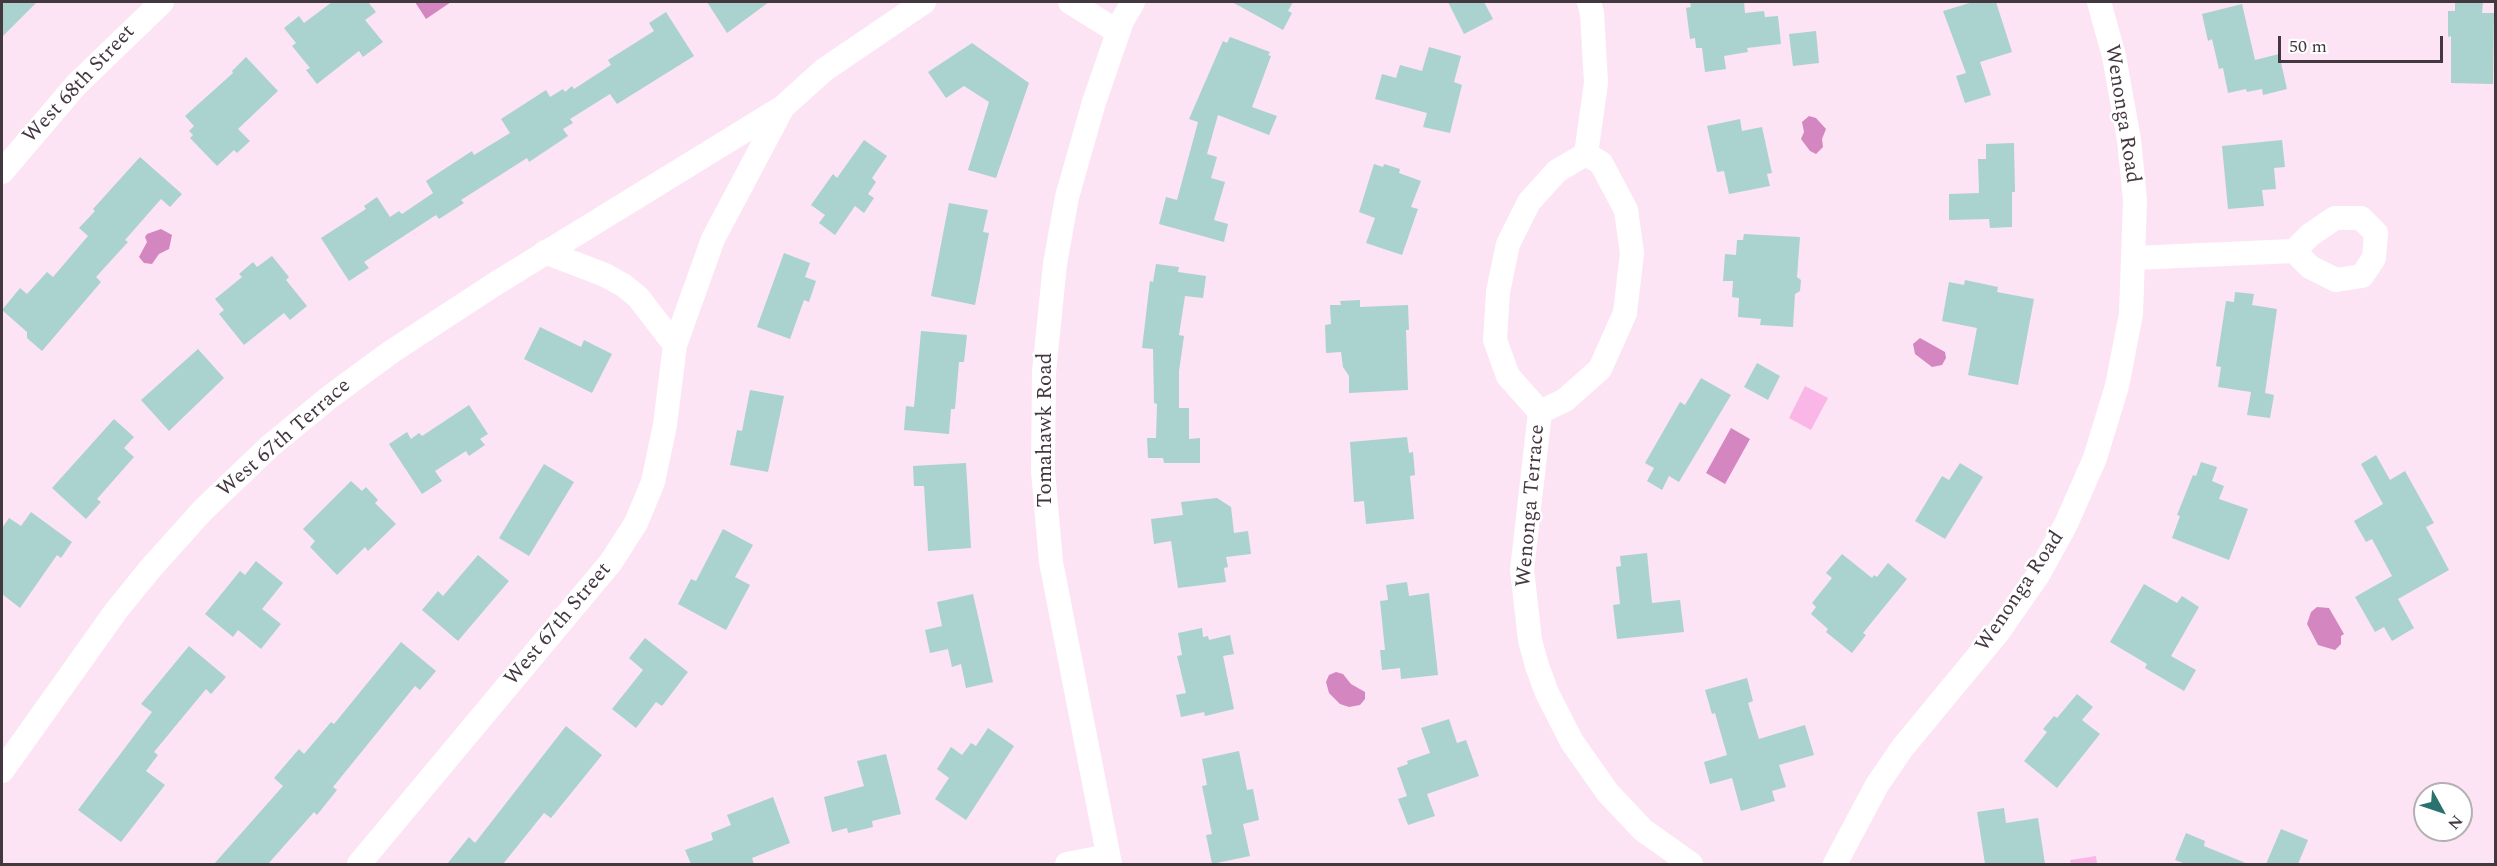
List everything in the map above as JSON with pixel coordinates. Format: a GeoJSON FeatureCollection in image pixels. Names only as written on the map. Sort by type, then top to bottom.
{"type":"FeatureCollection","features":[{"type":"Feature","properties":{"kind":"street","name":"West 68th Street"},"geometry":{"type":"LineString","coordinates":[[2,172],[76,85],[162,2]]}},
{"type":"Feature","properties":{"kind":"street","name":"West 67th Street"},"geometry":{"type":"LineString","coordinates":[[645,191],[783,107],[824,70],[924,2]]}},
{"type":"Feature","properties":{"kind":"street"},"geometry":{"type":"LineString","coordinates":[[1070,2],[1118,32]]}},
{"type":"Feature","properties":{"kind":"street","name":"Tomahawk Road"},"geometry":{"type":"LineString","coordinates":[[1109,860],[1051,562],[1043,471],[1044,382],[1055,264],[1067,197],[1094,102],[1118,32],[1132,2]]}},
{"type":"Feature","properties":{"kind":"street"},"geometry":{"type":"LineString","coordinates":[[1586,154],[1596,83],[1592,13],[1589,2]]}},
{"type":"Feature","properties":{"kind":"street","name":"Wenonga Road"},"geometry":{"type":"LineString","coordinates":[[1835,864],[1877,786],[1903,747],[1999,631],[2038,575],[2066,524],[2096,458],[2117,386],[2131,314],[2135,200],[2129,140],[2114,56],[2099,2]]}},
{"type":"Feature","properties":{"kind":"street","name":"West 67th Street"},"geometry":{"type":"LineString","coordinates":[[359,864],[626,542],[653,482],[665,425],[675,345],[713,239],[783,107]]}},
{"type":"Feature","properties":{"kind":"street","name":"Wenonga Terrace"},"geometry":{"type":"LineString","coordinates":[[1540,412],[1565,400],[1600,369],[1625,313],[1632,253],[1626,210],[1601,164],[1586,154],[1557,171],[1529,202],[1508,244],[1498,292],[1495,340],[1508,376],[1540,412],[1522,570],[1530,640],[1547,693],[1572,742],[1608,793],[1643,830],[1691,864]]}},
{"type":"Feature","properties":{"kind":"street","name":"West 67th Terrace"},"geometry":{"type":"LineString","coordinates":[[2,771],[116,611],[150,569],[203,510],[270,446],[331,396],[391,352],[545,252],[645,191]]}},
{"type":"Feature","properties":{"kind":"street"},"geometry":{"type":"LineString","coordinates":[[2134,258],[2294,251]]}},
{"type":"Feature","properties":{"kind":"street"},"geometry":{"type":"LineString","coordinates":[[545,252],[605,275],[623,285],[638,297],[675,345]]}},
{"type":"Feature","properties":{"kind":"street"},"geometry":{"type":"LineString","coordinates":[[1067,864],[1109,860]]}},
{"type":"Feature","properties":{"kind":"shaded area"},"geometry":{"type":"Polygon","coordinates":[[[415,2],[451,2],[426,19],[415,2]]]}},
{"type":"Feature","properties":{"kind":"shaded area"},"geometry":{"type":"Polygon","coordinates":[[[1809,116],[1816,118],[1826,129],[1822,139],[1823,147],[1816,154],[1810,151],[1801,139],[1804,132],[1802,122],[1809,116]]]}},
{"type":"Feature","properties":{"kind":"shaded area"},"geometry":{"type":"Polygon","coordinates":[[[161,229],[172,235],[169,249],[159,254],[152,264],[144,263],[139,257],[147,242],[145,237],[161,229]]]}},
{"type":"Feature","properties":{"kind":"shaded area"},"geometry":{"type":"Polygon","coordinates":[[[1920,338],[1945,352],[1946,358],[1942,365],[1932,367],[1915,354],[1913,344],[1920,338]]]}},
{"type":"Feature","properties":{"kind":"shaded area"},"geometry":{"type":"Polygon","coordinates":[[[1805,386],[1828,398],[1811,430],[1789,418],[1805,386]]]}},
{"type":"Feature","properties":{"kind":"shaded area"},"geometry":{"type":"Polygon","coordinates":[[[1731,428],[1750,439],[1725,484],[1706,473],[1731,428]]]}},
{"type":"Feature","properties":{"kind":"shaded area"},"geometry":{"type":"Polygon","coordinates":[[[2317,607],[2329,608],[2344,634],[2341,636],[2341,644],[2335,650],[2318,645],[2307,624],[2311,612],[2317,607]]]}},
{"type":"Feature","properties":{"kind":"shaded area"},"geometry":{"type":"Polygon","coordinates":[[[1336,672],[1343,674],[1351,684],[1365,692],[1365,699],[1360,705],[1349,707],[1340,704],[1329,693],[1326,682],[1329,675],[1336,672]]]}},
{"type":"Feature","properties":{"kind":"shaded area"},"geometry":{"type":"Polygon","coordinates":[[[2096,856],[2097,864],[2071,864],[2070,860],[2096,856]]]}},
{"type":"Feature","properties":{"kind":"building"},"geometry":{"type":"Polygon","coordinates":[[[2,2],[37,2],[2,37],[2,2]]]}},
{"type":"Feature","properties":{"kind":"building"},"geometry":{"type":"Polygon","coordinates":[[[332,2],[368,2],[376,12],[365,20],[383,42],[363,57],[359,51],[317,84],[306,70],[310,68],[292,46],[296,43],[284,28],[299,16],[304,23],[332,2]]]}},
{"type":"Feature","properties":{"kind":"building"},"geometry":{"type":"Polygon","coordinates":[[[707,2],[769,2],[727,33],[707,2]]]}},
{"type":"Feature","properties":{"kind":"building"},"geometry":{"type":"Polygon","coordinates":[[[1232,2],[1293,2],[1288,11],[1292,13],[1283,30],[1232,2]]]}},
{"type":"Feature","properties":{"kind":"building"},"geometry":{"type":"Polygon","coordinates":[[[1448,2],[1484,2],[1493,19],[1464,34],[1448,2]]]}},
{"type":"Feature","properties":{"kind":"building"},"geometry":{"type":"Polygon","coordinates":[[[1690,2],[1744,2],[1745,13],[1764,11],[1765,17],[1778,16],[1781,44],[1747,48],[1748,52],[1724,56],[1726,69],[1705,72],[1702,48],[1696,48],[1695,38],[1690,39],[1686,8],[1691,7],[1690,2]]]}},
{"type":"Feature","properties":{"kind":"building"},"geometry":{"type":"Polygon","coordinates":[[[1973,2],[1996,2],[2012,52],[1980,62],[1991,95],[1965,103],[1956,76],[1966,73],[1943,11],[1973,2]]]}},
{"type":"Feature","properties":{"kind":"building"},"geometry":{"type":"Polygon","coordinates":[[[2455,2],[2483,2],[2482,13],[2494,13],[2493,84],[2451,83],[2451,36],[2448,37],[2448,11],[2455,11],[2455,2]]]}},
{"type":"Feature","properties":{"kind":"building"},"geometry":{"type":"Polygon","coordinates":[[[2242,4],[2255,60],[2279,54],[2287,89],[2263,95],[2262,89],[2247,92],[2246,89],[2228,93],[2223,68],[2219,69],[2212,39],[2208,41],[2202,14],[2242,4]]]}},
{"type":"Feature","properties":{"kind":"building"},"geometry":{"type":"Polygon","coordinates":[[[666,12],[694,56],[617,104],[610,94],[570,119],[573,123],[563,129],[568,136],[529,162],[527,158],[461,200],[464,203],[439,219],[436,215],[364,262],[369,268],[349,281],[321,238],[366,209],[364,206],[377,197],[390,217],[399,211],[402,214],[433,193],[426,181],[472,151],[474,155],[510,133],[501,119],[546,90],[550,97],[563,89],[565,92],[572,86],[574,89],[611,65],[608,60],[654,31],[649,23],[666,12]]]}},
{"type":"Feature","properties":{"kind":"building"},"geometry":{"type":"Polygon","coordinates":[[[1816,31],[1819,63],[1793,66],[1789,34],[1816,31]]]}},
{"type":"Feature","properties":{"kind":"building"},"geometry":{"type":"Polygon","coordinates":[[[1230,37],[1270,52],[1268,55],[1271,56],[1252,107],[1277,116],[1269,135],[1218,115],[1207,154],[1217,157],[1211,178],[1225,182],[1214,220],[1228,224],[1224,242],[1159,224],[1166,197],[1177,200],[1198,122],[1189,119],[1223,41],[1227,43],[1230,37]]]}},
{"type":"Feature","properties":{"kind":"building"},"geometry":{"type":"Polygon","coordinates":[[[972,43],[1029,83],[996,178],[968,170],[989,102],[964,86],[946,98],[928,72],[972,43]]]}},
{"type":"Feature","properties":{"kind":"building"},"geometry":{"type":"Polygon","coordinates":[[[1429,47],[1461,56],[1454,82],[1462,85],[1450,133],[1423,127],[1427,113],[1375,99],[1382,74],[1396,78],[1400,65],[1422,71],[1429,47]]]}},
{"type":"Feature","properties":{"kind":"building"},"geometry":{"type":"Polygon","coordinates":[[[246,57],[278,91],[238,129],[250,141],[237,153],[234,150],[217,166],[190,138],[193,135],[189,131],[194,126],[185,116],[233,73],[232,71],[246,57]]]}},
{"type":"Feature","properties":{"kind":"building"},"geometry":{"type":"Polygon","coordinates":[[[1740,119],[1742,131],[1762,127],[1772,173],[1767,174],[1770,186],[1729,194],[1724,171],[1717,172],[1707,126],[1740,119]]]}},
{"type":"Feature","properties":{"kind":"building"},"geometry":{"type":"Polygon","coordinates":[[[864,140],[887,156],[872,178],[876,182],[868,194],[874,198],[864,213],[855,206],[835,235],[819,223],[825,215],[811,205],[833,174],[837,178],[864,140]]]}},
{"type":"Feature","properties":{"kind":"building"},"geometry":{"type":"Polygon","coordinates":[[[2282,140],[2285,167],[2274,168],[2276,189],[2262,190],[2264,206],[2228,209],[2222,146],[2282,140]]]}},
{"type":"Feature","properties":{"kind":"building"},"geometry":{"type":"Polygon","coordinates":[[[2014,143],[2015,192],[2012,192],[2012,227],[1990,228],[1989,219],[1949,220],[1949,194],[1979,193],[1978,159],[1986,159],[1986,144],[2014,143]]]}},
{"type":"Feature","properties":{"kind":"building"},"geometry":{"type":"Polygon","coordinates":[[[140,157],[182,194],[170,207],[161,199],[125,240],[128,242],[96,277],[101,282],[42,351],[27,338],[27,332],[2,310],[20,288],[27,294],[47,272],[53,277],[88,236],[79,228],[140,157]]]}},
{"type":"Feature","properties":{"kind":"building"},"geometry":{"type":"Polygon","coordinates":[[[1374,164],[1383,167],[1384,164],[1400,169],[1399,173],[1421,181],[1411,207],[1418,209],[1402,255],[1366,243],[1375,218],[1359,212],[1374,164]]]}},
{"type":"Feature","properties":{"kind":"building"},"geometry":{"type":"Polygon","coordinates":[[[949,203],[988,210],[983,232],[989,233],[975,305],[931,296],[949,203]]]}},
{"type":"Feature","properties":{"kind":"building"},"geometry":{"type":"Polygon","coordinates":[[[1744,234],[1800,237],[1797,277],[1801,280],[1800,291],[1795,294],[1793,327],[1760,325],[1761,319],[1738,317],[1739,298],[1732,297],[1733,281],[1723,281],[1725,254],[1736,255],[1737,240],[1743,240],[1744,234]]]}},
{"type":"Feature","properties":{"kind":"building"},"geometry":{"type":"Polygon","coordinates":[[[784,253],[810,263],[805,277],[816,281],[809,302],[804,300],[790,339],[757,327],[784,253]]]}},
{"type":"Feature","properties":{"kind":"building"},"geometry":{"type":"Polygon","coordinates":[[[272,256],[289,277],[286,280],[307,306],[290,320],[284,313],[244,345],[219,314],[224,310],[215,299],[242,277],[239,274],[253,262],[257,267],[272,256]]]}},
{"type":"Feature","properties":{"kind":"building"},"geometry":{"type":"Polygon","coordinates":[[[1156,264],[1179,267],[1178,272],[1206,276],[1203,298],[1185,296],[1179,335],[1184,336],[1179,371],[1179,408],[1189,408],[1189,439],[1200,438],[1200,463],[1164,463],[1163,458],[1148,458],[1147,438],[1156,438],[1157,404],[1154,403],[1153,349],[1142,348],[1150,281],[1153,282],[1156,264]]]}},
{"type":"Feature","properties":{"kind":"building"},"geometry":{"type":"Polygon","coordinates":[[[1965,280],[1998,287],[1997,292],[2034,299],[2018,385],[1968,375],[1977,328],[1942,321],[1949,282],[1964,285],[1965,280]]]}},
{"type":"Feature","properties":{"kind":"building"},"geometry":{"type":"Polygon","coordinates":[[[2235,292],[2254,294],[2252,305],[2277,309],[2265,393],[2274,395],[2270,418],[2247,415],[2251,392],[2218,387],[2221,367],[2216,366],[2226,301],[2234,302],[2235,292]]]}},
{"type":"Feature","properties":{"kind":"building"},"geometry":{"type":"Polygon","coordinates":[[[1360,300],[1360,307],[1408,305],[1409,330],[1406,330],[1408,390],[1349,393],[1349,376],[1343,367],[1341,352],[1326,353],[1325,325],[1331,324],[1330,305],[1341,305],[1340,301],[1360,300]]]}},
{"type":"Feature","properties":{"kind":"building"},"geometry":{"type":"Polygon","coordinates":[[[540,327],[581,347],[584,340],[612,354],[592,393],[524,359],[540,327]]]}},
{"type":"Feature","properties":{"kind":"building"},"geometry":{"type":"Polygon","coordinates":[[[921,331],[967,335],[964,362],[959,362],[955,409],[951,409],[949,434],[904,430],[906,406],[914,407],[921,331]]]}},
{"type":"Feature","properties":{"kind":"building"},"geometry":{"type":"Polygon","coordinates":[[[198,349],[224,378],[169,431],[141,400],[198,349]]]}},
{"type":"Feature","properties":{"kind":"building"},"geometry":{"type":"Polygon","coordinates":[[[1757,363],[1780,376],[1768,400],[1744,387],[1757,363]]]}},
{"type":"Feature","properties":{"kind":"building"},"geometry":{"type":"Polygon","coordinates":[[[1701,378],[1731,395],[1679,482],[1669,476],[1662,490],[1647,481],[1654,468],[1645,463],[1680,402],[1685,405],[1701,378]]]}},
{"type":"Feature","properties":{"kind":"building"},"geometry":{"type":"Polygon","coordinates":[[[750,390],[784,396],[768,472],[730,465],[737,430],[742,431],[750,390]]]}},
{"type":"Feature","properties":{"kind":"building"},"geometry":{"type":"Polygon","coordinates":[[[469,405],[488,434],[480,439],[485,445],[469,456],[466,451],[435,471],[442,481],[422,494],[389,444],[407,432],[411,439],[419,433],[422,436],[469,405]]]}},
{"type":"Feature","properties":{"kind":"building"},"geometry":{"type":"Polygon","coordinates":[[[114,419],[134,437],[124,448],[134,457],[97,499],[101,502],[86,519],[52,488],[114,419]]]}},
{"type":"Feature","properties":{"kind":"building"},"geometry":{"type":"Polygon","coordinates":[[[1407,437],[1409,453],[1413,452],[1415,475],[1410,476],[1414,519],[1366,524],[1364,501],[1354,502],[1350,442],[1407,437]]]}},
{"type":"Feature","properties":{"kind":"building"},"geometry":{"type":"Polygon","coordinates":[[[2376,455],[2390,480],[2405,471],[2434,523],[2426,527],[2449,570],[2398,599],[2414,628],[2392,641],[2384,627],[2375,632],[2355,597],[2392,576],[2372,539],[2366,542],[2354,521],[2383,504],[2361,464],[2376,455]]]}},
{"type":"Feature","properties":{"kind":"building"},"geometry":{"type":"Polygon","coordinates":[[[2201,462],[2217,467],[2212,481],[2224,486],[2219,499],[2248,509],[2229,560],[2172,538],[2180,516],[2177,515],[2193,475],[2196,476],[2201,462]]]}},
{"type":"Feature","properties":{"kind":"building"},"geometry":{"type":"Polygon","coordinates":[[[966,463],[971,548],[928,551],[924,486],[914,486],[913,466],[966,463]]]}},
{"type":"Feature","properties":{"kind":"building"},"geometry":{"type":"Polygon","coordinates":[[[1960,463],[1983,477],[1945,539],[1915,521],[1942,476],[1949,480],[1960,463]]]}},
{"type":"Feature","properties":{"kind":"building"},"geometry":{"type":"Polygon","coordinates":[[[544,464],[574,482],[529,556],[499,538],[544,464]]]}},
{"type":"Feature","properties":{"kind":"building"},"geometry":{"type":"Polygon","coordinates":[[[351,481],[362,491],[366,487],[378,500],[375,503],[396,524],[368,551],[365,547],[337,575],[310,547],[315,541],[303,529],[351,481]]]}},
{"type":"Feature","properties":{"kind":"building"},"geometry":{"type":"Polygon","coordinates":[[[1217,498],[1231,507],[1234,533],[1248,531],[1251,554],[1226,557],[1228,567],[1224,568],[1226,582],[1178,588],[1171,541],[1154,544],[1151,519],[1183,515],[1181,502],[1217,498]]]}},
{"type":"Feature","properties":{"kind":"building"},"geometry":{"type":"Polygon","coordinates":[[[31,512],[72,542],[61,558],[57,555],[20,608],[2,594],[2,528],[9,518],[21,526],[31,512]]]}},
{"type":"Feature","properties":{"kind":"building"},"geometry":{"type":"Polygon","coordinates":[[[723,529],[753,545],[735,577],[750,585],[726,630],[678,604],[691,579],[696,581],[723,529]]]}},
{"type":"Feature","properties":{"kind":"building"},"geometry":{"type":"Polygon","coordinates":[[[1647,553],[1652,603],[1680,600],[1684,632],[1617,639],[1613,605],[1620,604],[1616,567],[1621,566],[1620,556],[1647,553]]]}},
{"type":"Feature","properties":{"kind":"building"},"geometry":{"type":"Polygon","coordinates":[[[1842,554],[1872,578],[1874,575],[1877,577],[1888,563],[1907,579],[1863,633],[1866,635],[1852,653],[1826,632],[1828,629],[1811,614],[1816,607],[1812,603],[1832,578],[1826,573],[1842,554]]]}},
{"type":"Feature","properties":{"kind":"building"},"geometry":{"type":"Polygon","coordinates":[[[478,555],[509,581],[458,641],[422,610],[438,591],[443,596],[478,555]]]}},
{"type":"Feature","properties":{"kind":"building"},"geometry":{"type":"Polygon","coordinates":[[[256,561],[283,583],[262,609],[281,624],[261,649],[238,630],[233,637],[205,614],[240,571],[245,575],[256,561]]]}},
{"type":"Feature","properties":{"kind":"building"},"geometry":{"type":"Polygon","coordinates":[[[1407,582],[1409,596],[1429,593],[1438,675],[1401,679],[1400,668],[1382,670],[1380,650],[1385,650],[1380,601],[1388,600],[1386,585],[1407,582]]]}},
{"type":"Feature","properties":{"kind":"building"},"geometry":{"type":"Polygon","coordinates":[[[2144,584],[2177,603],[2182,596],[2199,607],[2171,656],[2196,670],[2184,691],[2145,668],[2147,664],[2110,642],[2144,584]]]}},
{"type":"Feature","properties":{"kind":"building"},"geometry":{"type":"Polygon","coordinates":[[[973,594],[993,682],[966,688],[961,664],[952,667],[948,649],[930,653],[925,630],[942,626],[937,602],[973,594]]]}},
{"type":"Feature","properties":{"kind":"building"},"geometry":{"type":"Polygon","coordinates":[[[1202,628],[1203,637],[1208,636],[1209,640],[1230,635],[1234,654],[1223,656],[1234,709],[1205,716],[1204,712],[1181,717],[1176,695],[1186,693],[1177,656],[1182,655],[1178,633],[1202,628]]]}},
{"type":"Feature","properties":{"kind":"building"},"geometry":{"type":"Polygon","coordinates":[[[645,638],[688,672],[662,706],[656,702],[636,728],[612,709],[643,670],[629,658],[645,638]]]}},
{"type":"Feature","properties":{"kind":"building"},"geometry":{"type":"Polygon","coordinates":[[[401,642],[436,671],[420,690],[415,686],[333,787],[337,790],[317,815],[314,812],[268,864],[214,864],[283,786],[274,778],[299,749],[304,754],[331,722],[334,724],[401,642]]]}},
{"type":"Feature","properties":{"kind":"building"},"geometry":{"type":"Polygon","coordinates":[[[189,646],[226,677],[211,694],[206,689],[154,752],[158,755],[146,771],[165,785],[121,842],[78,810],[152,712],[141,704],[189,646]]]}},
{"type":"Feature","properties":{"kind":"building"},"geometry":{"type":"Polygon","coordinates":[[[1747,678],[1753,701],[1748,703],[1759,739],[1805,725],[1814,755],[1779,765],[1786,787],[1772,791],[1775,801],[1741,811],[1732,778],[1710,784],[1704,762],[1727,755],[1715,713],[1712,714],[1705,690],[1747,678]]]}},
{"type":"Feature","properties":{"kind":"building"},"geometry":{"type":"Polygon","coordinates":[[[2077,694],[2093,707],[2082,720],[2100,734],[2057,788],[2024,761],[2047,732],[2043,729],[2054,716],[2057,718],[2077,694]]]}},
{"type":"Feature","properties":{"kind":"building"},"geometry":{"type":"Polygon","coordinates":[[[1449,719],[1457,743],[1466,740],[1479,776],[1427,794],[1435,816],[1408,825],[1398,799],[1407,796],[1397,768],[1408,764],[1407,761],[1430,753],[1421,728],[1449,719]]]}},
{"type":"Feature","properties":{"kind":"building"},"geometry":{"type":"Polygon","coordinates":[[[566,726],[602,755],[551,818],[544,813],[503,864],[447,864],[469,837],[475,843],[566,726]]]}},
{"type":"Feature","properties":{"kind":"building"},"geometry":{"type":"Polygon","coordinates":[[[988,728],[1014,746],[966,820],[935,799],[949,778],[937,769],[951,747],[962,755],[971,743],[976,746],[988,728]]]}},
{"type":"Feature","properties":{"kind":"building"},"geometry":{"type":"Polygon","coordinates":[[[1239,751],[1247,790],[1253,789],[1259,820],[1243,824],[1250,856],[1212,864],[1206,835],[1212,834],[1202,786],[1207,785],[1202,759],[1239,751]]]}},
{"type":"Feature","properties":{"kind":"building"},"geometry":{"type":"Polygon","coordinates":[[[886,754],[901,814],[872,821],[873,827],[848,833],[847,828],[832,832],[824,797],[864,786],[857,761],[886,754]]]}},
{"type":"Feature","properties":{"kind":"building"},"geometry":{"type":"Polygon","coordinates":[[[773,797],[790,843],[752,858],[754,864],[691,864],[685,850],[713,840],[711,833],[731,825],[727,815],[773,797]]]}},
{"type":"Feature","properties":{"kind":"building"},"geometry":{"type":"Polygon","coordinates":[[[2004,808],[2006,823],[2038,818],[2045,864],[1985,864],[1977,812],[2004,808]]]}},
{"type":"Feature","properties":{"kind":"building"},"geometry":{"type":"Polygon","coordinates":[[[2281,829],[2308,840],[2298,864],[2266,864],[2281,829]]]}},
{"type":"Feature","properties":{"kind":"building"},"geometry":{"type":"Polygon","coordinates":[[[2186,833],[2205,841],[2204,846],[2248,864],[2186,864],[2175,860],[2186,833]]]}}]}
